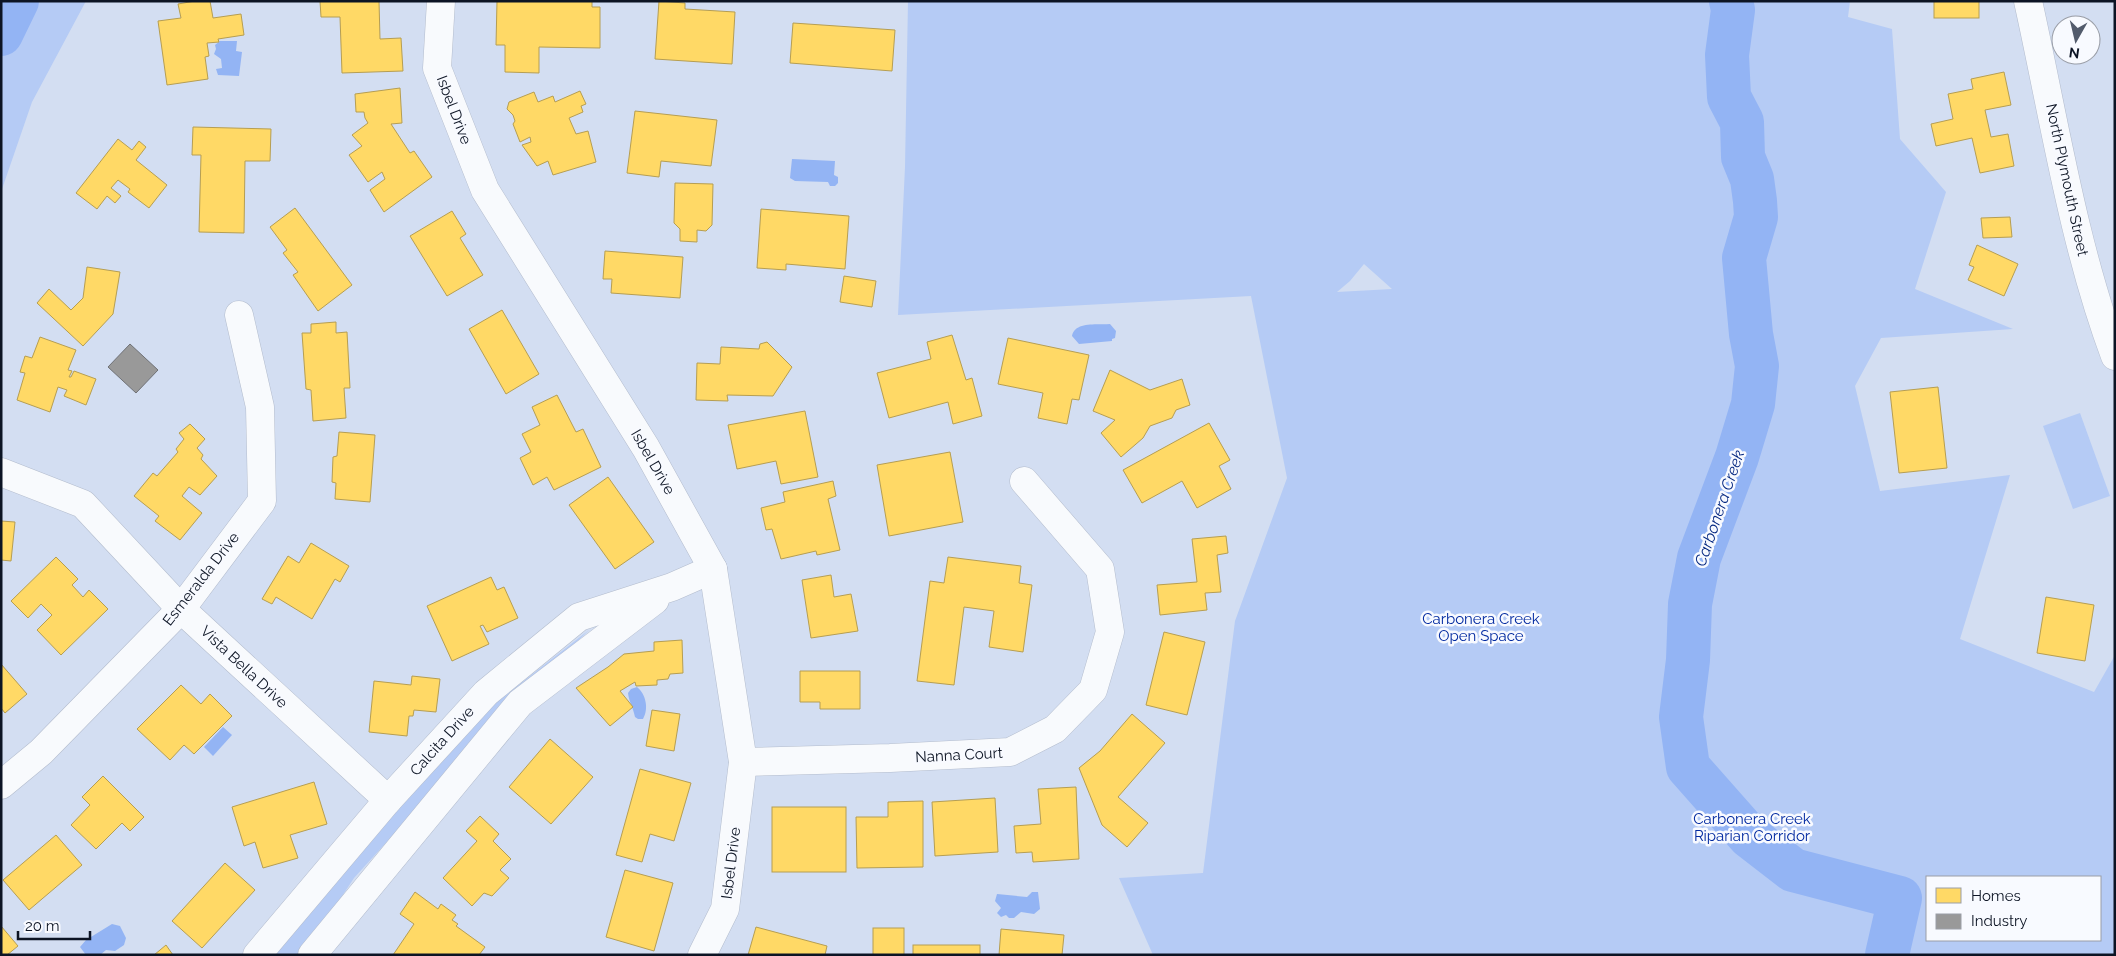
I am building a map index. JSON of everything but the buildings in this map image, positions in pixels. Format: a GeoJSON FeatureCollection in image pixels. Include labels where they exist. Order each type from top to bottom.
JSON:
{"type":"FeatureCollection","features":[{"type":"Feature","properties":{"kind":"street","name":"Isbel Drive"},"geometry":{"type":"LineString","coordinates":[[441,1],[437,68],[485,190],[646,448],[713,569],[743,762],[725,909],[702,955]]}},
{"type":"Feature","properties":{"kind":"street","name":"North Plymouth Street"},"geometry":{"type":"LineString","coordinates":[[2028,1],[2083,256],[2103,324],[2115,356]]}},
{"type":"Feature","properties":{"kind":"street","name":"Esmeralda Drive"},"geometry":{"type":"LineString","coordinates":[[1,785],[41,752],[181,609],[262,501],[260,407],[239,315]]}},
{"type":"Feature","properties":{"kind":"street","name":"Vista Bella Drive"},"geometry":{"type":"LineString","coordinates":[[1,472],[83,504],[181,609],[388,800]]}},
{"type":"Feature","properties":{"kind":"street","name":"Nanna Court"},"geometry":{"type":"LineString","coordinates":[[743,762],[1010,752],[1055,729],[1093,690],[1110,632],[1100,569],[1024,480]]}},
{"type":"Feature","properties":{"kind":"street","name":"Calcita Drive"},"geometry":{"type":"LineString","coordinates":[[257,955],[388,800],[486,693],[579,617],[672,587],[713,569]]}},
{"type":"Feature","properties":{"kind":"street","name":"Calcita Drive"},"geometry":{"type":"LineString","coordinates":[[312,955],[520,703],[672,587]]}},
{"type":"Feature","properties":{"kind":"green space"},"geometry":{"type":"Polygon","coordinates":[[[1,1],[86,1],[32,102],[1,192],[1,1]]]}},
{"type":"Feature","properties":{"kind":"green space"},"geometry":{"type":"Polygon","coordinates":[[[908,1],[1850,1],[1848,17],[1892,29],[1900,139],[1946,192],[1915,289],[2013,329],[1881,338],[1855,386],[1880,491],[2010,475],[1960,639],[2094,692],[2115,655],[2115,955],[1153,955],[1119,878],[1203,873],[1235,621],[1287,478],[1251,296],[898,315],[905,167],[908,1]],[[1364,264],[1350,281],[1337,292],[1392,289],[1364,264]]]}},
{"type":"Feature","properties":{"kind":"green space"},"geometry":{"type":"Polygon","coordinates":[[[2080,413],[2110,496],[2073,509],[2043,426],[2080,413]]]}},
{"type":"Feature","properties":{"kind":"green space"},"geometry":{"type":"Polygon","coordinates":[[[589,630],[503,714],[354,878],[313,940],[299,955],[267,955],[493,705],[589,630]]]}},
{"type":"Feature","properties":{"kind":"shaded area"},"geometry":{"type":"Polygon","coordinates":[[[220,41],[237,41],[236,51],[242,52],[239,76],[218,75],[216,69],[222,68],[221,59],[214,54],[215,45],[220,41]]]}},
{"type":"Feature","properties":{"kind":"shaded area"},"geometry":{"type":"Polygon","coordinates":[[[792,159],[835,161],[834,175],[838,177],[838,183],[835,186],[830,186],[828,182],[795,181],[790,178],[792,159]]]}},
{"type":"Feature","properties":{"kind":"shaded area"},"geometry":{"type":"Polygon","coordinates":[[[1110,324],[1116,331],[1115,338],[1112,341],[1079,344],[1072,336],[1077,328],[1082,326],[1110,324]]]}},
{"type":"Feature","properties":{"kind":"shaded area"},"geometry":{"type":"Polygon","coordinates":[[[637,687],[643,694],[646,702],[646,711],[643,719],[635,717],[628,693],[631,689],[637,687]]]}},
{"type":"Feature","properties":{"kind":"shaded area"},"geometry":{"type":"Polygon","coordinates":[[[223,727],[232,735],[213,756],[204,747],[223,727]]]}},
{"type":"Feature","properties":{"kind":"shaded area"},"geometry":{"type":"Polygon","coordinates":[[[1032,892],[1038,892],[1040,909],[1034,914],[1021,912],[1014,918],[1009,918],[1006,915],[1001,917],[997,913],[1001,908],[995,901],[997,894],[1027,897],[1032,892]]]}},
{"type":"Feature","properties":{"kind":"shaded area"},"geometry":{"type":"Polygon","coordinates":[[[112,924],[120,926],[126,938],[124,945],[115,951],[106,950],[100,955],[86,955],[80,947],[86,940],[112,924]]]}},
{"type":"Feature","properties":{"kind":"waterway"},"geometry":{"type":"LineString","coordinates":[[1,34],[17,1]]}},
{"type":"Feature","properties":{"kind":"waterway","name":"Carbonera Creek"},"geometry":{"type":"LineString","coordinates":[[1731,1],[1733,10],[1727,55],[1729,97],[1742,122],[1743,157],[1752,179],[1755,201],[1756,217],[1744,258],[1751,334],[1757,366],[1753,404],[1737,457],[1699,558],[1690,604],[1688,660],[1681,717],[1688,767],[1749,836],[1793,870],[1900,898],[1887,955]]}},
{"type":"Feature","properties":{"kind":"park label","name":"Carbonera Creek Open Space"},"geometry":{"type":"Point","coordinates":[1481,628]}},
{"type":"Feature","properties":{"kind":"park label","name":"Carbonera Creek Riparian Corridor"},"geometry":{"type":"Point","coordinates":[1752,828]}}]}
